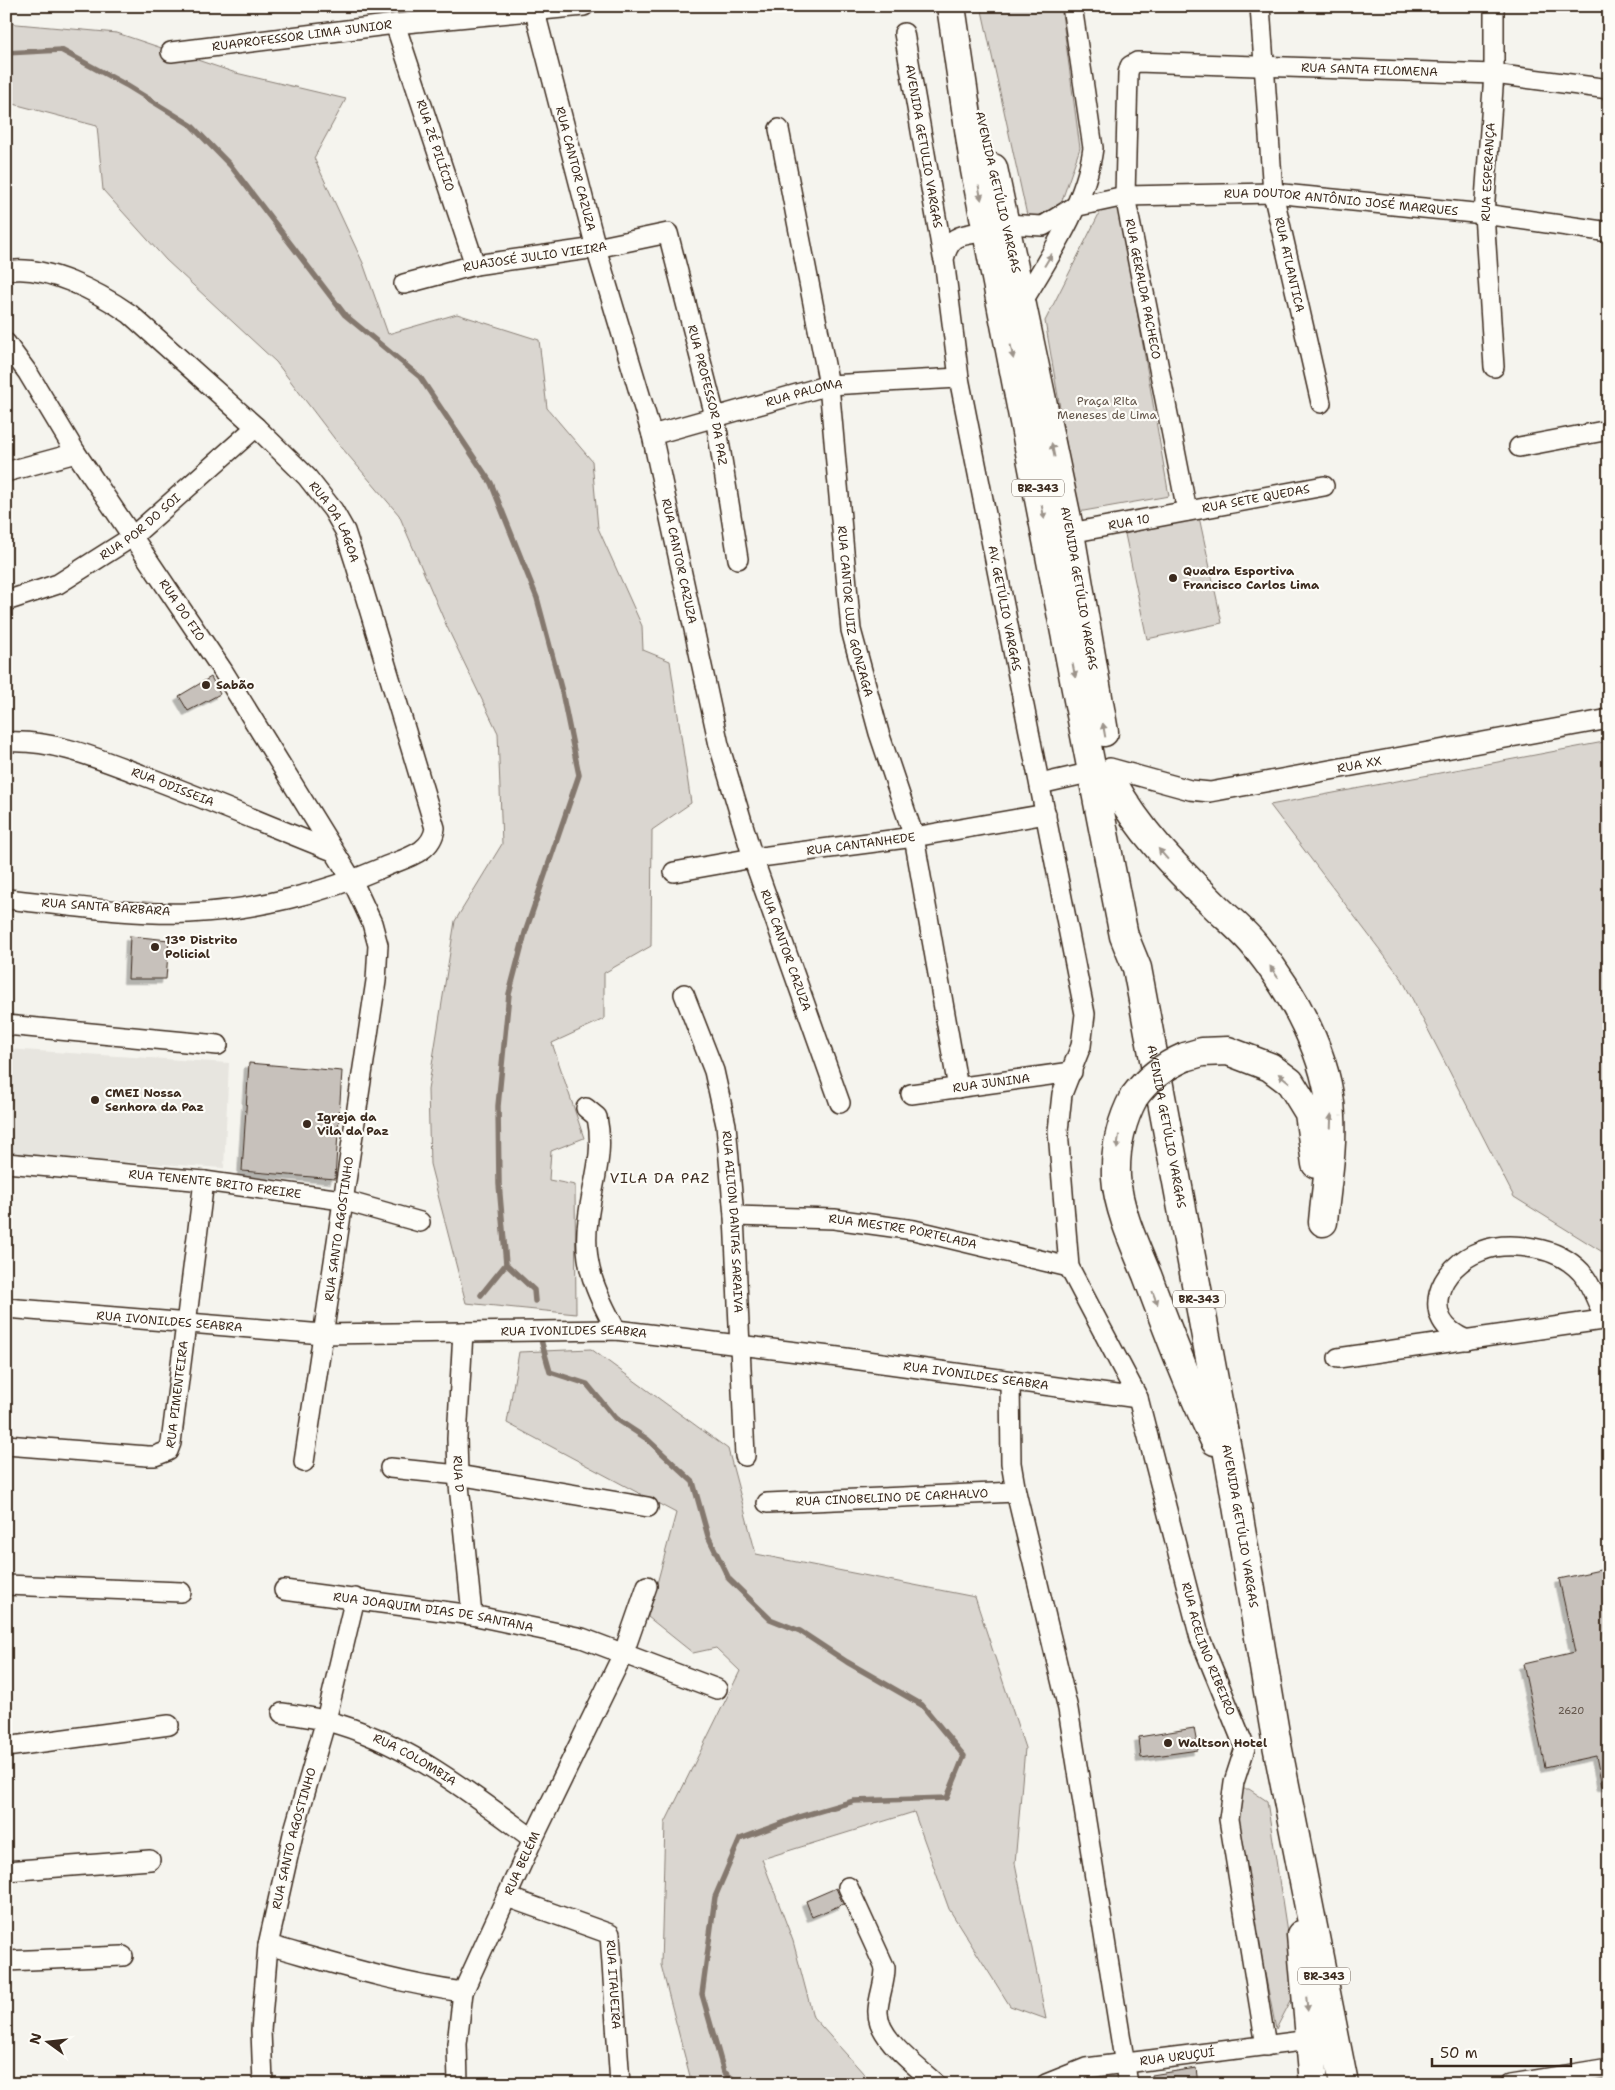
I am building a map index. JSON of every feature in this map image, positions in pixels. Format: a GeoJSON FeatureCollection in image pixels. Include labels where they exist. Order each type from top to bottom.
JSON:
{"type":"FeatureCollection","features":[{"type":"Feature","properties":{"kind":"highway","name":"AVENIDA GETÚLIO VARGAS"},"geometry":{"type":"LineString","coordinates":[[952,6],[1105,774],[1141,933],[1137,968],[1232,1476],[1277,1745],[1344,2084]]}},
{"type":"Feature","properties":{"kind":"highway","name":"AVENIDA GETÚLIO VARGAS"},"geometry":{"type":"LineString","coordinates":[[997,227],[1022,301],[1070,533],[1105,774]]}},
{"type":"Feature","properties":{"kind":"highway"},"geometry":{"type":"LineString","coordinates":[[1105,774],[1129,812],[1164,856],[1257,948],[1300,1012],[1316,1046],[1328,1093],[1332,1116],[1323,1222],[1309,1113],[1290,1082],[1270,1067],[1228,1051],[1202,1052],[1185,1057],[1155,1074],[1143,1084],[1124,1115],[1117,1142],[1116,1179],[1128,1228],[1190,1390],[1232,1476]]}},
{"type":"Feature","properties":{"kind":"highway"},"geometry":{"type":"LineString","coordinates":[[1300,1868],[1301,1949],[1314,2084]]}},
{"type":"Feature","properties":{"kind":"street","name":"RUAPROFESSOR LIMA JUNIOR"},"geometry":{"type":"LineString","coordinates":[[171,52],[395,24],[584,6]]}},
{"type":"Feature","properties":{"kind":"street"},"geometry":{"type":"LineString","coordinates":[[1022,301],[1063,233],[1089,171],[1093,148],[1072,6]]}},
{"type":"Feature","properties":{"kind":"street","name":"RUA ATLANTICA"},"geometry":{"type":"LineString","coordinates":[[1260,6],[1273,193],[1321,403]]}},
{"type":"Feature","properties":{"kind":"street","name":"RUA ESPERANÇA"},"geometry":{"type":"LineString","coordinates":[[1494,6],[1494,74],[1484,214],[1494,367]]}},
{"type":"Feature","properties":{"kind":"street","name":"RUA CANTOR CAZUZA"},"geometry":{"type":"LineString","coordinates":[[535,12],[596,248],[652,436],[719,746],[753,858],[840,1103]]}},
{"type":"Feature","properties":{"kind":"street","name":"RUA ZÉ PILÍCIO"},"geometry":{"type":"LineString","coordinates":[[395,24],[475,265]]}},
{"type":"Feature","properties":{"kind":"street","name":"AVENIDA GETULIO VARGAS"},"geometry":{"type":"LineString","coordinates":[[904,33],[944,259]]}},
{"type":"Feature","properties":{"kind":"street","name":"RUA SANTA FILOMENA"},"geometry":{"type":"LineString","coordinates":[[1130,66],[1137,62],[1494,74],[1609,89]]}},
{"type":"Feature","properties":{"kind":"street","name":"RUA GERALDA PACHECO"},"geometry":{"type":"LineString","coordinates":[[1130,66],[1128,73],[1125,196],[1187,510]]}},
{"type":"Feature","properties":{"kind":"street","name":"RUA CANTOR LUIZ GONZAGA"},"geometry":{"type":"LineString","coordinates":[[779,129],[829,385],[851,630],[879,732],[914,838],[958,1088]]}},
{"type":"Feature","properties":{"kind":"street","name":"RUA DOUTOR ANTÔNIO JOSÉ MARQUES"},"geometry":{"type":"LineString","coordinates":[[997,227],[1043,226],[1074,207],[1125,196],[1273,193],[1484,214],[1609,232]]}},
{"type":"Feature","properties":{"kind":"street"},"geometry":{"type":"LineString","coordinates":[[944,259],[948,244],[956,237],[997,227]]}},
{"type":"Feature","properties":{"kind":"street","name":"RUAJOSÉ JULIO VIEIRA"},"geometry":{"type":"LineString","coordinates":[[404,284],[475,265],[596,248],[668,233]]}},
{"type":"Feature","properties":{"kind":"street","name":"RUA PROFESSOR DA PAZ"},"geometry":{"type":"LineString","coordinates":[[668,233],[715,416],[738,560]]}},
{"type":"Feature","properties":{"kind":"street","name":"AV. GETÚLIO VARGAS"},"geometry":{"type":"LineString","coordinates":[[944,259],[960,378],[1085,1014],[1081,1046],[1072,1072]]}},
{"type":"Feature","properties":{"kind":"street","name":"RUA DA LAGOA"},"geometry":{"type":"LineString","coordinates":[[6,271],[24,270],[69,281],[115,303],[130,314],[256,427],[306,477],[333,510],[345,531],[432,813],[434,836],[426,848],[352,880]]}},
{"type":"Feature","properties":{"kind":"street","name":"RUA DO FIO"},"geometry":{"type":"LineString","coordinates":[[6,343],[28,373],[76,453],[223,671],[352,880]]}},
{"type":"Feature","properties":{"kind":"street","name":"RUA PALOMA"},"geometry":{"type":"LineString","coordinates":[[652,436],[715,416],[829,385],[960,378]]}},
{"type":"Feature","properties":{"kind":"street","name":"RUA POR DO SOI"},"geometry":{"type":"LineString","coordinates":[[6,601],[58,584],[132,537],[256,427]]}},
{"type":"Feature","properties":{"kind":"street"},"geometry":{"type":"LineString","coordinates":[[1519,447],[1609,430]]}},
{"type":"Feature","properties":{"kind":"street"},"geometry":{"type":"LineString","coordinates":[[6,472],[76,453]]}},
{"type":"Feature","properties":{"kind":"street","name":"RUA SETE QUEDAS"},"geometry":{"type":"LineString","coordinates":[[1187,510],[1324,486]]}},
{"type":"Feature","properties":{"kind":"street","name":"RUA 10"},"geometry":{"type":"LineString","coordinates":[[1070,533],[1187,510]]}},
{"type":"Feature","properties":{"kind":"street","name":"RUA XX"},"geometry":{"type":"LineString","coordinates":[[1105,774],[1210,792],[1609,719]]}},
{"type":"Feature","properties":{"kind":"street","name":"RUA ODISSEIA"},"geometry":{"type":"LineString","coordinates":[[6,742],[42,744],[87,754],[333,851]]}},
{"type":"Feature","properties":{"kind":"street"},"geometry":{"type":"LineString","coordinates":[[1040,784],[1105,774]]}},
{"type":"Feature","properties":{"kind":"street","name":"RUA CANTANHEDE"},"geometry":{"type":"LineString","coordinates":[[674,872],[753,858],[914,838],[1046,814]]}},
{"type":"Feature","properties":{"kind":"street","name":"RUA SANTA BARBARA"},"geometry":{"type":"LineString","coordinates":[[6,899],[150,912],[190,913],[273,902],[352,880]]}},
{"type":"Feature","properties":{"kind":"street","name":"RUA SANTO AGOSTINHO"},"geometry":{"type":"LineString","coordinates":[[304,1462],[376,981],[378,945],[372,923],[352,880]]}},
{"type":"Feature","properties":{"kind":"street","name":"RUA AILTON DANTAS SARAIVA"},"geometry":{"type":"LineString","coordinates":[[684,994],[714,1071],[726,1125],[734,1216],[745,1456]]}},
{"type":"Feature","properties":{"kind":"street"},"geometry":{"type":"LineString","coordinates":[[6,1025],[218,1045]]}},
{"type":"Feature","properties":{"kind":"street"},"geometry":{"type":"LineString","coordinates":[[1069,1267],[1058,1131],[1062,1094],[1072,1072]]}},
{"type":"Feature","properties":{"kind":"street","name":"RUA JUNINA"},"geometry":{"type":"LineString","coordinates":[[911,1094],[1072,1072]]}},
{"type":"Feature","properties":{"kind":"street"},"geometry":{"type":"LineString","coordinates":[[586,1108],[597,1117],[601,1139],[588,1221],[588,1261],[596,1292],[616,1330]]}},
{"type":"Feature","properties":{"kind":"street","name":"RUA TENENTE BRITO FREIRE"},"geometry":{"type":"LineString","coordinates":[[6,1163],[204,1181],[342,1200],[420,1222]]}},
{"type":"Feature","properties":{"kind":"street","name":"RUA PIMENTEIRA"},"geometry":{"type":"LineString","coordinates":[[6,1445],[147,1456],[162,1455],[168,1451],[171,1443],[204,1181]]}},
{"type":"Feature","properties":{"kind":"street","name":"RUA MESTRE PORTELADA"},"geometry":{"type":"LineString","coordinates":[[734,1216],[834,1219],[905,1229],[1069,1267]]}},
{"type":"Feature","properties":{"kind":"street"},"geometry":{"type":"LineString","coordinates":[[1338,1358],[1467,1340],[1607,1320],[1588,1282],[1573,1264],[1541,1249],[1510,1246],[1493,1247],[1480,1251],[1455,1266],[1439,1289],[1437,1304],[1446,1328],[1454,1335],[1467,1340]]}},
{"type":"Feature","properties":{"kind":"street","name":"RUA ACELINO RIBEIRO"},"geometry":{"type":"LineString","coordinates":[[1069,1267],[1138,1398],[1200,1638],[1245,1748]]}},
{"type":"Feature","properties":{"kind":"street","name":"RUA IVONILDES SEABRA"},"geometry":{"type":"LineString","coordinates":[[6,1308],[323,1334],[616,1330],[1138,1398]]}},
{"type":"Feature","properties":{"kind":"street","name":"RUA D"},"geometry":{"type":"LineString","coordinates":[[463,1332],[458,1405],[458,1475],[472,1615]]}},
{"type":"Feature","properties":{"kind":"street"},"geometry":{"type":"LineString","coordinates":[[1010,1381],[1012,1463],[1016,1492],[1068,1709],[1128,2084]]}},
{"type":"Feature","properties":{"kind":"street"},"geometry":{"type":"LineString","coordinates":[[390,1468],[458,1475],[648,1507]]}},
{"type":"Feature","properties":{"kind":"street","name":"RUA CINOBELINO DE CARHALVO"},"geometry":{"type":"LineString","coordinates":[[767,1503],[1016,1492]]}},
{"type":"Feature","properties":{"kind":"street"},"geometry":{"type":"LineString","coordinates":[[6,1585],[181,1592]]}},
{"type":"Feature","properties":{"kind":"street","name":"RUA BELÉM"},"geometry":{"type":"LineString","coordinates":[[458,2084],[457,2044],[463,1992],[533,1839],[624,1652],[647,1586]]}},
{"type":"Feature","properties":{"kind":"street","name":"RUA JOAQUIM DIAS DE SANTANA"},"geometry":{"type":"LineString","coordinates":[[284,1590],[472,1615],[582,1638],[624,1652]]}},
{"type":"Feature","properties":{"kind":"street","name":"RUA SANTO AGOSTINHO"},"geometry":{"type":"LineString","coordinates":[[263,2084],[261,2030],[268,1945],[293,1834],[326,1720],[355,1598]]}},
{"type":"Feature","properties":{"kind":"street"},"geometry":{"type":"LineString","coordinates":[[624,1652],[717,1689]]}},
{"type":"Feature","properties":{"kind":"street","name":"RUA COLOMBIA"},"geometry":{"type":"LineString","coordinates":[[282,1713],[326,1720],[348,1727],[421,1760],[451,1778],[533,1839]]}},
{"type":"Feature","properties":{"kind":"street"},"geometry":{"type":"LineString","coordinates":[[6,1747],[169,1725]]}},
{"type":"Feature","properties":{"kind":"street"},"geometry":{"type":"LineString","coordinates":[[1266,2046],[1229,1819],[1234,1782],[1245,1748],[1277,1745]]}},
{"type":"Feature","properties":{"kind":"street"},"geometry":{"type":"LineString","coordinates":[[6,1872],[150,1860]]}},
{"type":"Feature","properties":{"kind":"street"},"geometry":{"type":"LineString","coordinates":[[848,1887],[885,1968],[885,1981],[878,2009],[879,2023],[885,2036],[936,2084]]}},
{"type":"Feature","properties":{"kind":"street","name":"RUA ITAUEIRA"},"geometry":{"type":"LineString","coordinates":[[507,1897],[610,1934],[620,2084]]}},
{"type":"Feature","properties":{"kind":"street"},"geometry":{"type":"LineString","coordinates":[[268,1945],[377,1976],[420,1986],[463,1992]]}},
{"type":"Feature","properties":{"kind":"street"},"geometry":{"type":"LineString","coordinates":[[6,1961],[123,1956]]}},
{"type":"Feature","properties":{"kind":"street","name":"RUA URUÇUÍ"},"geometry":{"type":"LineString","coordinates":[[1046,2084],[1086,2068],[1310,2040]]}},
{"type":"Feature","properties":{"kind":"street"},"geometry":{"type":"LineString","coordinates":[[1511,2084],[1609,2068]]}},
{"type":"Feature","properties":{"kind":"shaded area"},"geometry":{"type":"Polygon","coordinates":[[[6,1049],[229,1063],[224,1168],[6,1154],[6,1049]]]}},
{"type":"Feature","properties":{"kind":"green space"},"geometry":{"type":"Polygon","coordinates":[[[981,6],[1061,6],[1080,148],[1060,206],[1028,220],[981,6]]]}},
{"type":"Feature","properties":{"kind":"green space"},"geometry":{"type":"Polygon","coordinates":[[[6,23],[117,33],[236,73],[346,99],[314,158],[363,263],[388,334],[457,314],[539,340],[547,408],[592,461],[598,528],[642,626],[643,650],[670,661],[691,803],[652,830],[651,946],[604,973],[604,1019],[552,1043],[584,1138],[551,1151],[549,1180],[575,1185],[576,1314],[466,1303],[430,1164],[428,1090],[455,921],[502,844],[498,733],[447,627],[399,515],[337,442],[276,362],[166,260],[103,190],[97,126],[6,102],[6,23]]]}},
{"type":"Feature","properties":{"kind":"green space","name":"Praça Rita Meneses de Lima"},"geometry":{"type":"Polygon","coordinates":[[[1108,196],[1119,207],[1169,496],[1078,512],[1045,321],[1108,196]]]}},
{"type":"Feature","properties":{"kind":"green space","name":"Quadra Esportiva Francisco Carlos Lima"},"geometry":{"type":"Polygon","coordinates":[[[1199,517],[1222,623],[1147,639],[1125,534],[1199,517]]]}},
{"type":"Feature","properties":{"kind":"green space"},"geometry":{"type":"Polygon","coordinates":[[[1609,741],[1609,1256],[1514,1197],[1402,979],[1270,805],[1609,741]]]}},
{"type":"Feature","properties":{"kind":"green space"},"geometry":{"type":"Polygon","coordinates":[[[591,1349],[728,1449],[756,1554],[975,1597],[1025,1748],[1015,1863],[1046,2019],[1010,2006],[949,1909],[914,1812],[762,1859],[793,1941],[813,2017],[873,2084],[692,2084],[661,1965],[665,1823],[740,1671],[716,1648],[693,1653],[648,1617],[676,1513],[507,1423],[519,1352],[591,1349]]]}},
{"type":"Feature","properties":{"kind":"green space"},"geometry":{"type":"Polygon","coordinates":[[[1243,1789],[1249,1789],[1267,1801],[1296,1991],[1276,2029],[1235,1822],[1243,1789]]]}},
{"type":"Feature","properties":{"kind":"building","name":"Sabão"},"geometry":{"type":"Polygon","coordinates":[[[211,677],[220,694],[188,711],[179,696],[211,677]]]}},
{"type":"Feature","properties":{"kind":"building"},"geometry":{"type":"Polygon","coordinates":[[[130,936],[169,940],[166,979],[128,979],[130,936]]]}},
{"type":"Feature","properties":{"kind":"building"},"geometry":{"type":"Polygon","coordinates":[[[249,1063],[342,1071],[335,1179],[242,1171],[249,1063]]]}},
{"type":"Feature","properties":{"kind":"building"},"geometry":{"type":"Polygon","coordinates":[[[1609,1568],[1609,1786],[1602,1786],[1596,1756],[1545,1767],[1523,1664],[1575,1652],[1559,1579],[1609,1568]]]}},
{"type":"Feature","properties":{"kind":"building","name":"Waltson Hotel"},"geometry":{"type":"Polygon","coordinates":[[[1194,1728],[1198,1750],[1141,1758],[1139,1737],[1194,1728]]]}},
{"type":"Feature","properties":{"kind":"building"},"geometry":{"type":"Polygon","coordinates":[[[836,1888],[843,1904],[812,1917],[806,1901],[836,1888]]]}},
{"type":"Feature","properties":{"kind":"building"},"geometry":{"type":"Polygon","coordinates":[[[1196,2068],[1198,2084],[1153,2084],[1152,2075],[1196,2068]]]}},
{"type":"Feature","properties":{"kind":"waterway"},"geometry":{"type":"LineString","coordinates":[[6,53],[61,50],[126,85],[191,125],[231,166],[345,315],[420,377],[491,483],[537,598],[562,692],[579,775],[525,933],[509,994],[498,1106],[499,1184],[506,1264],[481,1295]]}},
{"type":"Feature","properties":{"kind":"waterway"},"geometry":{"type":"LineString","coordinates":[[506,1264],[534,1290],[535,1301]]}},
{"type":"Feature","properties":{"kind":"waterway"},"geometry":{"type":"LineString","coordinates":[[541,1340],[550,1372],[587,1384],[615,1418],[647,1439],[693,1482],[708,1536],[729,1579],[770,1619],[800,1631],[847,1662],[922,1705],[964,1756],[947,1798],[854,1801],[799,1817],[740,1839],[715,1897],[702,1994],[724,2072],[739,2084]]}},
{"type":"Feature","properties":{"kind":"place","name":"Quadra Esportiva Francisco Carlos Lima"},"geometry":{"type":"Point","coordinates":[1173,578]}},
{"type":"Feature","properties":{"kind":"place","name":"Sabão"},"geometry":{"type":"Point","coordinates":[206,685]}},
{"type":"Feature","properties":{"kind":"place","name":"13° Distrito Policial"},"geometry":{"type":"Point","coordinates":[155,947]}},
{"type":"Feature","properties":{"kind":"place","name":"CMEI Nossa Senhora da Paz"},"geometry":{"type":"Point","coordinates":[95,1100]}},
{"type":"Feature","properties":{"kind":"place","name":"Igreja da Vila da Paz"},"geometry":{"type":"Point","coordinates":[307,1124]}},
{"type":"Feature","properties":{"kind":"place","name":"Waltson Hotel"},"geometry":{"type":"Point","coordinates":[1168,1743]}},
{"type":"Feature","properties":{"kind":"district","name":"VILA DA PAZ"},"geometry":{"type":"Point","coordinates":[660,1178]}}]}
